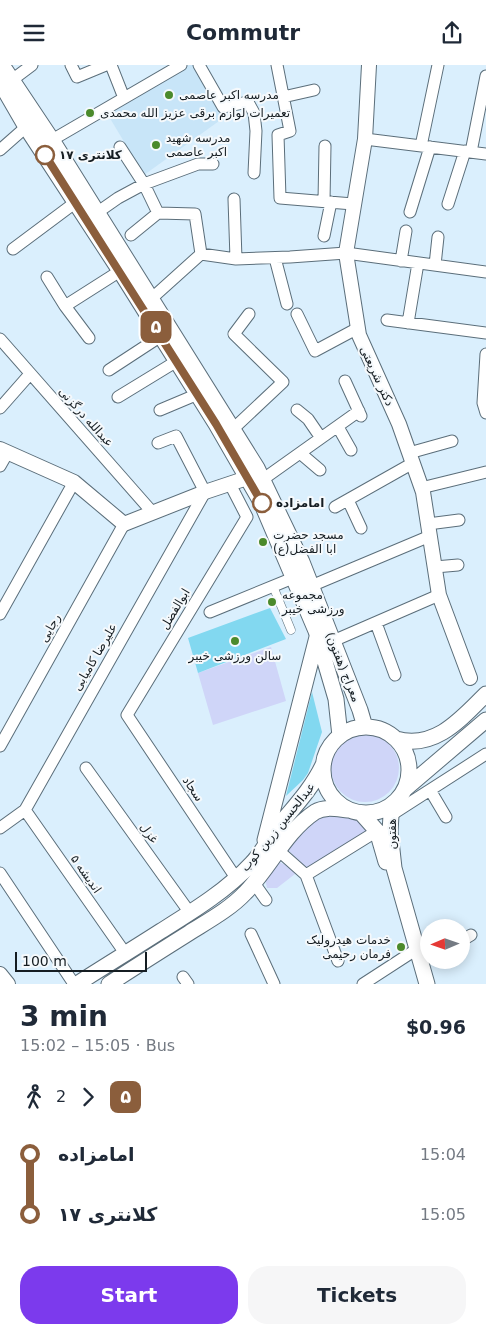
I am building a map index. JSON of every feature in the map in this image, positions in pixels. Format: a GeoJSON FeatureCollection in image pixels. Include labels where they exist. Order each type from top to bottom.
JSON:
{"type":"FeatureCollection","features":[{"type":"Feature","properties":{"kind":"main road","name":"معراج (هفتون)"},"geometry":{"type":"LineString","coordinates":[[2,65],[6,81],[26,127],[120,271],[233,429],[262,480],[302,562],[365,727]]}},
{"type":"Feature","properties":{"kind":"main road","name":"معراج (هفتون)"},"geometry":{"type":"LineString","coordinates":[[6,81],[52,140],[151,299],[177,361],[247,477],[264,509],[317,636],[338,714],[340,736]]}},
{"type":"Feature","properties":{"kind":"main road"},"geometry":{"type":"LineString","coordinates":[[263,849],[317,636]]}},
{"type":"Feature","properties":{"kind":"main road"},"geometry":{"type":"LineString","coordinates":[[396,739],[407,742],[420,741],[439,735],[456,723],[486,693]]}},
{"type":"Feature","properties":{"kind":"main road"},"geometry":{"type":"LineString","coordinates":[[338,714],[344,718],[351,718],[360,710]]}},
{"type":"Feature","properties":{"kind":"main road"},"geometry":{"type":"LineString","coordinates":[[355,812],[375,813],[387,808],[486,720]]}},
{"type":"Feature","properties":{"kind":"main road"},"geometry":{"type":"LineString","coordinates":[[402,794],[409,776],[408,762],[404,749],[396,739],[376,728],[365,727],[347,731],[332,744],[326,754],[324,779],[329,791],[337,802],[355,812],[377,831],[413,951],[419,984]]}},
{"type":"Feature","properties":{"kind":"main road"},"geometry":{"type":"LineString","coordinates":[[420,741],[414,749],[416,758],[419,763],[432,766]]}},
{"type":"Feature","properties":{"kind":"main road","name":"عبدالحسین زرین کوب"},"geometry":{"type":"LineString","coordinates":[[76,984],[190,913],[236,878],[253,862],[276,830],[305,796],[324,765]]}},
{"type":"Feature","properties":{"kind":"main road"},"geometry":{"type":"LineString","coordinates":[[305,796],[311,794],[317,797],[320,805],[317,811]]}},
{"type":"Feature","properties":{"kind":"main road","name":"هفتون"},"geometry":{"type":"LineString","coordinates":[[402,794],[391,815],[390,832],[394,868],[413,951]]}},
{"type":"Feature","properties":{"kind":"main road","name":"عبدالحسین زرین کوب"},"geometry":{"type":"LineString","coordinates":[[109,984],[226,909],[245,894],[300,824],[317,811],[327,808],[355,812]]}},
{"type":"Feature","properties":{"kind":"main road"},"geometry":{"type":"LineString","coordinates":[[413,951],[420,957]]}},
{"type":"Feature","properties":{"kind":"main road"},"geometry":{"type":"LineString","coordinates":[[426,969],[427,984]]}},
{"type":"Feature","properties":{"kind":"street"},"geometry":{"type":"LineString","coordinates":[[6,81],[32,65]]}},
{"type":"Feature","properties":{"kind":"street"},"geometry":{"type":"LineString","coordinates":[[70,65],[77,77],[106,65]]}},
{"type":"Feature","properties":{"kind":"street"},"geometry":{"type":"LineString","coordinates":[[111,65],[124,98]]}},
{"type":"Feature","properties":{"kind":"street"},"geometry":{"type":"LineString","coordinates":[[52,140],[181,65]]}},
{"type":"Feature","properties":{"kind":"street"},"geometry":{"type":"LineString","coordinates":[[199,65],[223,107],[248,102],[254,113],[256,131],[254,173]]}},
{"type":"Feature","properties":{"kind":"street"},"geometry":{"type":"LineString","coordinates":[[277,65],[290,131],[278,135],[280,197],[353,204]]}},
{"type":"Feature","properties":{"kind":"street","name":"دکتر شریعتی"},"geometry":{"type":"LineString","coordinates":[[369,65],[365,139],[346,253],[359,335],[399,424],[421,488],[439,595],[470,678]]}},
{"type":"Feature","properties":{"kind":"street"},"geometry":{"type":"LineString","coordinates":[[410,212],[425,146],[438,65]]}},
{"type":"Feature","properties":{"kind":"street"},"geometry":{"type":"LineString","coordinates":[[448,204],[468,152],[486,76]]}},
{"type":"Feature","properties":{"kind":"street"},"geometry":{"type":"LineString","coordinates":[[284,97],[314,91]]}},
{"type":"Feature","properties":{"kind":"street"},"geometry":{"type":"LineString","coordinates":[[0,150],[26,127]]}},
{"type":"Feature","properties":{"kind":"street"},"geometry":{"type":"LineString","coordinates":[[365,139],[486,154]]}},
{"type":"Feature","properties":{"kind":"street"},"geometry":{"type":"LineString","coordinates":[[324,236],[327,201],[326,146]]}},
{"type":"Feature","properties":{"kind":"street"},"geometry":{"type":"LineString","coordinates":[[120,147],[144,184],[158,213]]}},
{"type":"Feature","properties":{"kind":"street"},"geometry":{"type":"LineString","coordinates":[[98,213],[144,184],[198,164],[213,164]]}},
{"type":"Feature","properties":{"kind":"street"},"geometry":{"type":"LineString","coordinates":[[234,199],[236,259]]}},
{"type":"Feature","properties":{"kind":"street"},"geometry":{"type":"LineString","coordinates":[[13,249],[76,202]]}},
{"type":"Feature","properties":{"kind":"street"},"geometry":{"type":"LineString","coordinates":[[131,235],[158,213],[195,214],[201,254]]}},
{"type":"Feature","properties":{"kind":"street"},"geometry":{"type":"LineString","coordinates":[[401,261],[406,231]]}},
{"type":"Feature","properties":{"kind":"street"},"geometry":{"type":"LineString","coordinates":[[436,265],[438,237]]}},
{"type":"Feature","properties":{"kind":"street"},"geometry":{"type":"LineString","coordinates":[[201,254],[236,259],[346,253],[486,272]]}},
{"type":"Feature","properties":{"kind":"street"},"geometry":{"type":"LineString","coordinates":[[151,299],[201,254]]}},
{"type":"Feature","properties":{"kind":"street"},"geometry":{"type":"LineString","coordinates":[[274,257],[287,304]]}},
{"type":"Feature","properties":{"kind":"street"},"geometry":{"type":"LineString","coordinates":[[408,323],[418,263]]}},
{"type":"Feature","properties":{"kind":"street"},"geometry":{"type":"LineString","coordinates":[[65,306],[120,271]]}},
{"type":"Feature","properties":{"kind":"street"},"geometry":{"type":"LineString","coordinates":[[46,277],[89,338]]}},
{"type":"Feature","properties":{"kind":"street"},"geometry":{"type":"LineString","coordinates":[[233,429],[283,383],[234,334],[250,314]]}},
{"type":"Feature","properties":{"kind":"street"},"geometry":{"type":"LineString","coordinates":[[297,314],[315,351],[358,328]]}},
{"type":"Feature","properties":{"kind":"street"},"geometry":{"type":"LineString","coordinates":[[387,320],[486,333]]}},
{"type":"Feature","properties":{"kind":"street"},"geometry":{"type":"LineString","coordinates":[[109,370],[166,333]]}},
{"type":"Feature","properties":{"kind":"street","name":"عبدالله درگزنی"},"geometry":{"type":"LineString","coordinates":[[0,339],[153,513]]}},
{"type":"Feature","properties":{"kind":"street"},"geometry":{"type":"LineString","coordinates":[[486,354],[483,403],[486,413]]}},
{"type":"Feature","properties":{"kind":"street"},"geometry":{"type":"LineString","coordinates":[[118,397],[177,361]]}},
{"type":"Feature","properties":{"kind":"street"},"geometry":{"type":"LineString","coordinates":[[0,408],[30,374]]}},
{"type":"Feature","properties":{"kind":"street"},"geometry":{"type":"LineString","coordinates":[[262,480],[338,427],[360,414],[346,381]]}},
{"type":"Feature","properties":{"kind":"street"},"geometry":{"type":"LineString","coordinates":[[160,410],[198,394]]}},
{"type":"Feature","properties":{"kind":"street"},"geometry":{"type":"LineString","coordinates":[[297,410],[308,419],[321,439]]}},
{"type":"Feature","properties":{"kind":"street"},"geometry":{"type":"LineString","coordinates":[[338,427],[350,450]]}},
{"type":"Feature","properties":{"kind":"street"},"geometry":{"type":"LineString","coordinates":[[158,443],[176,436],[205,492]]}},
{"type":"Feature","properties":{"kind":"street"},"geometry":{"type":"LineString","coordinates":[[335,507],[411,458],[452,441]]}},
{"type":"Feature","properties":{"kind":"street"},"geometry":{"type":"LineString","coordinates":[[0,466],[4,451],[74,482],[124,524],[247,477]]}},
{"type":"Feature","properties":{"kind":"street"},"geometry":{"type":"LineString","coordinates":[[300,453],[320,470]]}},
{"type":"Feature","properties":{"kind":"street"},"geometry":{"type":"LineString","coordinates":[[421,488],[486,472]]}},
{"type":"Feature","properties":{"kind":"street"},"geometry":{"type":"LineString","coordinates":[[0,614],[74,482]]}},
{"type":"Feature","properties":{"kind":"street"},"geometry":{"type":"LineString","coordinates":[[230,483],[247,517],[264,509]]}},
{"type":"Feature","properties":{"kind":"street","name":"علیرضا کامیابی"},"geometry":{"type":"LineString","coordinates":[[0,828],[25,810],[205,492]]}},
{"type":"Feature","properties":{"kind":"street"},"geometry":{"type":"LineString","coordinates":[[348,500],[361,528]]}},
{"type":"Feature","properties":{"kind":"street","name":"ابوالفضل"},"geometry":{"type":"LineString","coordinates":[[127,715],[247,517]]}},
{"type":"Feature","properties":{"kind":"street"},"geometry":{"type":"LineString","coordinates":[[311,585],[429,530],[459,520]]}},
{"type":"Feature","properties":{"kind":"street","name":"رجایی"},"geometry":{"type":"LineString","coordinates":[[0,747],[124,524]]}},
{"type":"Feature","properties":{"kind":"street"},"geometry":{"type":"LineString","coordinates":[[435,567],[458,565]]}},
{"type":"Feature","properties":{"kind":"street"},"geometry":{"type":"LineString","coordinates":[[210,612],[294,579]]}},
{"type":"Feature","properties":{"kind":"street"},"geometry":{"type":"LineString","coordinates":[[275,591],[291,630]]}},
{"type":"Feature","properties":{"kind":"street"},"geometry":{"type":"LineString","coordinates":[[333,641],[439,595]]}},
{"type":"Feature","properties":{"kind":"street"},"geometry":{"type":"LineString","coordinates":[[376,623],[395,675]]}},
{"type":"Feature","properties":{"kind":"street","name":"سجاد"},"geometry":{"type":"LineString","coordinates":[[127,715],[236,878]]}},
{"type":"Feature","properties":{"kind":"street"},"geometry":{"type":"LineString","coordinates":[[391,815],[486,754]]}},
{"type":"Feature","properties":{"kind":"street","name":"غزل"},"geometry":{"type":"LineString","coordinates":[[86,768],[190,913]]}},
{"type":"Feature","properties":{"kind":"street"},"geometry":{"type":"LineString","coordinates":[[430,790],[446,817]]}},
{"type":"Feature","properties":{"kind":"street","name":"اندیشه ۵"},"geometry":{"type":"LineString","coordinates":[[25,810],[126,953]]}},
{"type":"Feature","properties":{"kind":"street"},"geometry":{"type":"LineString","coordinates":[[306,875],[377,831]]}},
{"type":"Feature","properties":{"kind":"street"},"geometry":{"type":"LineString","coordinates":[[279,851],[306,875],[338,961]]}},
{"type":"Feature","properties":{"kind":"street"},"geometry":{"type":"LineString","coordinates":[[0,873],[76,984]]}},
{"type":"Feature","properties":{"kind":"street"},"geometry":{"type":"LineString","coordinates":[[254,883],[266,900]]}},
{"type":"Feature","properties":{"kind":"street"},"geometry":{"type":"LineString","coordinates":[[251,934],[274,984]]}},
{"type":"Feature","properties":{"kind":"street"},"geometry":{"type":"LineString","coordinates":[[363,984],[413,951]]}},
{"type":"Feature","properties":{"kind":"street"},"geometry":{"type":"LineString","coordinates":[[0,974],[8,984]]}},
{"type":"Feature","properties":{"kind":"shaded area","name":"مدرسه شهید اکبر عاصمی"},"geometry":{"type":"Polygon","coordinates":[[[189,65],[196,65],[226,116],[144,175],[108,115],[189,65]]]}},
{"type":"Feature","properties":{"kind":"shaded area"},"geometry":{"type":"Polygon","coordinates":[[[271,647],[286,701],[213,725],[198,673],[271,647]]]}},
{"type":"Feature","properties":{"kind":"shaded area"},"geometry":{"type":"Polygon","coordinates":[[[358,734],[372,734],[384,739],[394,749],[399,761],[399,775],[394,787],[384,797],[372,802],[358,802],[346,797],[336,787],[331,775],[331,761],[336,749],[346,739],[358,734]]]}},
{"type":"Feature","properties":{"kind":"shaded area"},"geometry":{"type":"Polygon","coordinates":[[[319,812],[353,814],[368,829],[308,870],[288,850],[300,825],[319,812]]]}},
{"type":"Feature","properties":{"kind":"shaded area"},"geometry":{"type":"Polygon","coordinates":[[[279,862],[290,867],[295,874],[277,888],[267,888],[265,878],[279,862]]]}},
{"type":"Feature","properties":{"kind":"building","name":"سالن ورزشی خیبر"},"geometry":{"type":"Polygon","coordinates":[[[270,608],[286,639],[198,673],[188,638],[270,608]]]}},
{"type":"Feature","properties":{"kind":"building"},"geometry":{"type":"Polygon","coordinates":[[[312,692],[322,732],[308,773],[286,796],[312,692]]]}},
{"type":"Feature","properties":{"kind":"bus line","name":"۵"},"geometry":{"type":"LineString","coordinates":[[45,155],[216,424],[262,503]]}},
{"type":"Feature","properties":{"kind":"place","name":"مدرسه اکبر عاصمی"},"geometry":{"type":"Point","coordinates":[169,95]}},
{"type":"Feature","properties":{"kind":"place","name":"تعمیرات لوازم برقی عزیز الله محمدی"},"geometry":{"type":"Point","coordinates":[90,113]}},
{"type":"Feature","properties":{"kind":"place","name":"مدرسه شهید اکبر عاصمی"},"geometry":{"type":"Point","coordinates":[156,145]}},
{"type":"Feature","properties":{"kind":"place","name":"کلانتری ۱۷"},"geometry":{"type":"Point","coordinates":[45,155]}},
{"type":"Feature","properties":{"kind":"place","name":"امامزاده"},"geometry":{"type":"Point","coordinates":[262,503]}},
{"type":"Feature","properties":{"kind":"place","name":"مسجد حضرت ابا الفضل(ع)"},"geometry":{"type":"Point","coordinates":[263,542]}},
{"type":"Feature","properties":{"kind":"place","name":"مجموعه ورزشی خیبر"},"geometry":{"type":"Point","coordinates":[272,602]}},
{"type":"Feature","properties":{"kind":"place","name":"سالن ورزشی خیبر"},"geometry":{"type":"Point","coordinates":[235,641]}},
{"type":"Feature","properties":{"kind":"place","name":"خدمات هیدرولیک فرمان رحیمی"},"geometry":{"type":"Point","coordinates":[401,947]}}]}
